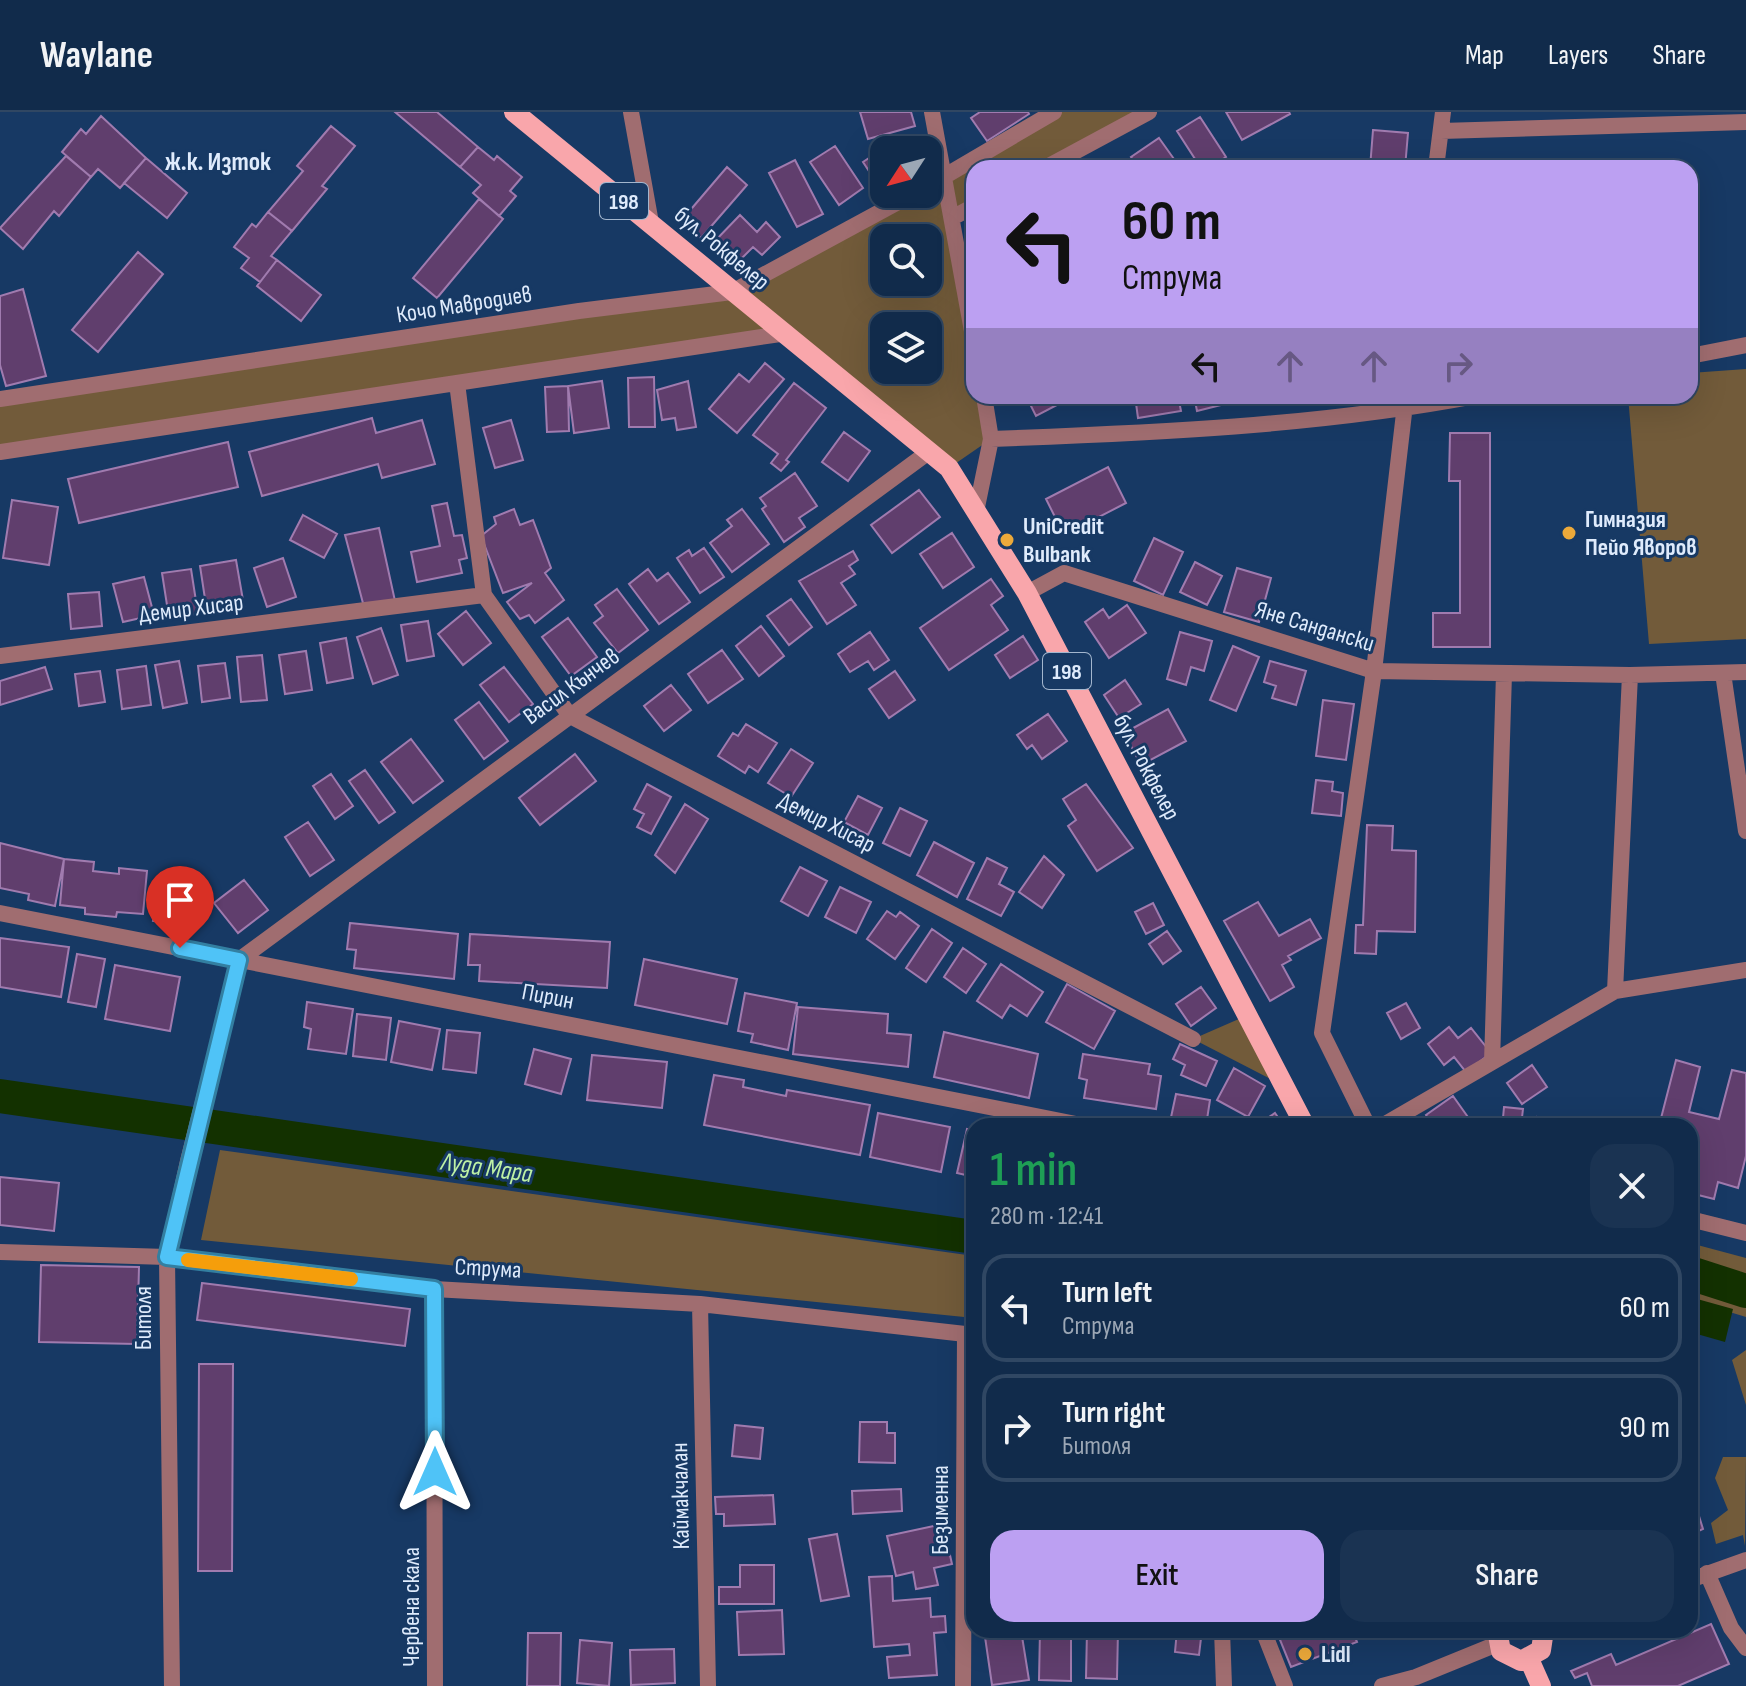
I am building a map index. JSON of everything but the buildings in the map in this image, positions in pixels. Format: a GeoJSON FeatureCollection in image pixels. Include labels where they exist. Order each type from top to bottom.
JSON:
{"type":"FeatureCollection","features":[{"type":"Feature","properties":{"kind":"main road","name":"бул. Рокфелер"},"geometry":{"type":"LineString","coordinates":[[514,112],[949,468],[1027,593],[1301,1118]]}},
{"type":"Feature","properties":{"kind":"main road"},"geometry":{"type":"LineString","coordinates":[[1498,1638],[1514,1660],[1529,1659],[1541,1650],[1543,1638]]}},
{"type":"Feature","properties":{"kind":"main road"},"geometry":{"type":"LineString","coordinates":[[1529,1659],[1541,1686]]}},
{"type":"Feature","properties":{"kind":"street"},"geometry":{"type":"LineString","coordinates":[[631,112],[651,223]]}},
{"type":"Feature","properties":{"kind":"street"},"geometry":{"type":"LineString","coordinates":[[932,112],[966,297]]}},
{"type":"Feature","properties":{"kind":"street"},"geometry":{"type":"LineString","coordinates":[[973,160],[1054,112]]}},
{"type":"Feature","properties":{"kind":"street"},"geometry":{"type":"LineString","coordinates":[[1060,160],[1149,112]]}},
{"type":"Feature","properties":{"kind":"street"},"geometry":{"type":"LineString","coordinates":[[1437,160],[1443,112]]}},
{"type":"Feature","properties":{"kind":"street"},"geometry":{"type":"LineString","coordinates":[[1441,131],[1746,122]]}},
{"type":"Feature","properties":{"kind":"street"},"geometry":{"type":"LineString","coordinates":[[944,177],[966,164]]}},
{"type":"Feature","properties":{"kind":"street","name":"Кочо Мавродиев"},"geometry":{"type":"LineString","coordinates":[[0,399],[579,311],[732,292],[887,208]]}},
{"type":"Feature","properties":{"kind":"street"},"geometry":{"type":"LineString","coordinates":[[952,218],[966,210]]}},
{"type":"Feature","properties":{"kind":"street"},"geometry":{"type":"LineString","coordinates":[[0,452],[787,333]]}},
{"type":"Feature","properties":{"kind":"street"},"geometry":{"type":"LineString","coordinates":[[1698,354],[1746,345]]}},
{"type":"Feature","properties":{"kind":"street","name":"Демир Хисар"},"geometry":{"type":"LineString","coordinates":[[457,383],[484,595],[570,716],[1193,1039]]}},
{"type":"Feature","properties":{"kind":"street"},"geometry":{"type":"LineString","coordinates":[[976,512],[991,439],[985,404]]}},
{"type":"Feature","properties":{"kind":"street"},"geometry":{"type":"LineString","coordinates":[[991,439],[1107,434],[1395,404]]}},
{"type":"Feature","properties":{"kind":"street"},"geometry":{"type":"LineString","coordinates":[[1364,1118],[1322,1033],[1374,671],[1405,404]]}},
{"type":"Feature","properties":{"kind":"street","name":"Васил Кънчев"},"geometry":{"type":"LineString","coordinates":[[239,960],[930,451]]}},
{"type":"Feature","properties":{"kind":"street","name":"Яне Сандански"},"geometry":{"type":"LineString","coordinates":[[1027,593],[1064,573],[1374,671],[1630,675],[1746,672]]}},
{"type":"Feature","properties":{"kind":"street","name":"Демир Хисар"},"geometry":{"type":"LineString","coordinates":[[0,656],[484,595]]}},
{"type":"Feature","properties":{"kind":"street"},"geometry":{"type":"LineString","coordinates":[[1723,673],[1746,831]]}},
{"type":"Feature","properties":{"kind":"street"},"geometry":{"type":"LineString","coordinates":[[1492,1062],[1504,674]]}},
{"type":"Feature","properties":{"kind":"street"},"geometry":{"type":"LineString","coordinates":[[1615,991],[1630,675]]}},
{"type":"Feature","properties":{"kind":"street","name":"Пирин"},"geometry":{"type":"LineString","coordinates":[[0,913],[1045,1118]]}},
{"type":"Feature","properties":{"kind":"street","name":"Битоля"},"geometry":{"type":"LineString","coordinates":[[172,1686],[167,1257],[205,1090],[239,960]]}},
{"type":"Feature","properties":{"kind":"street"},"geometry":{"type":"LineString","coordinates":[[1396,1118],[1615,991],[1746,970]]}},
{"type":"Feature","properties":{"kind":"street"},"geometry":{"type":"LineString","coordinates":[[1698,1221],[1746,1233]]}},
{"type":"Feature","properties":{"kind":"street","name":"Струма"},"geometry":{"type":"LineString","coordinates":[[0,1252],[167,1257],[434,1289],[700,1304],[966,1335]]}},
{"type":"Feature","properties":{"kind":"street","name":"Червена скала"},"geometry":{"type":"LineString","coordinates":[[434,1289],[435,1686]]}},
{"type":"Feature","properties":{"kind":"street","name":"Каймакчалан"},"geometry":{"type":"LineString","coordinates":[[700,1304],[708,1686]]}},
{"type":"Feature","properties":{"kind":"street","name":"Безименна"},"geometry":{"type":"LineString","coordinates":[[963,1686],[966,1536]]}},
{"type":"Feature","properties":{"kind":"street"},"geometry":{"type":"LineString","coordinates":[[1698,1577],[1746,1560]]}},
{"type":"Feature","properties":{"kind":"street"},"geometry":{"type":"LineString","coordinates":[[1707,1573],[1731,1628],[1746,1648]]}},
{"type":"Feature","properties":{"kind":"street"},"geometry":{"type":"LineString","coordinates":[[1222,1638],[1224,1686]]}},
{"type":"Feature","properties":{"kind":"street"},"geometry":{"type":"LineString","coordinates":[[1266,1638],[1285,1686]]}},
{"type":"Feature","properties":{"kind":"street"},"geometry":{"type":"LineString","coordinates":[[1382,1686],[1414,1681],[1495,1638]]}},
{"type":"Feature","properties":{"kind":"shaded area"},"geometry":{"type":"Polygon","coordinates":[[[1054,112],[1149,112],[1060,160],[972,160],[1054,112]]]}},
{"type":"Feature","properties":{"kind":"shaded area"},"geometry":{"type":"Polygon","coordinates":[[[966,164],[966,211],[952,219],[966,297],[966,404],[985,404],[991,439],[949,468],[787,333],[0,452],[0,399],[732,292],[887,208],[942,208],[942,178],[966,164]]]}},
{"type":"Feature","properties":{"kind":"shaded area"},"geometry":{"type":"Polygon","coordinates":[[[1746,369],[1746,639],[1649,644],[1629,404],[1698,404],[1698,372],[1746,369]]]}},
{"type":"Feature","properties":{"kind":"shaded area"},"geometry":{"type":"Polygon","coordinates":[[[1248,1015],[1284,1086],[1193,1039],[1248,1015]]]}},
{"type":"Feature","properties":{"kind":"shaded area"},"geometry":{"type":"Polygon","coordinates":[[[220,1150],[966,1255],[966,1317],[201,1240],[220,1150]]]}},
{"type":"Feature","properties":{"kind":"shaded area"},"geometry":{"type":"Polygon","coordinates":[[[1698,1245],[1746,1258],[1746,1317],[1698,1302],[1698,1245]]]}},
{"type":"Feature","properties":{"kind":"shaded area"},"geometry":{"type":"Polygon","coordinates":[[[1698,1299],[1733,1309],[1725,1342],[1698,1334],[1698,1299]]]}},
{"type":"Feature","properties":{"kind":"shaded area"},"geometry":{"type":"Polygon","coordinates":[[[1746,1350],[1746,1405],[1732,1360],[1746,1350]]]}},
{"type":"Feature","properties":{"kind":"shaded area"},"geometry":{"type":"Polygon","coordinates":[[[1723,1457],[1746,1457],[1745,1546],[1743,1535],[1716,1544],[1711,1523],[1728,1510],[1715,1478],[1723,1457]]]}},
{"type":"Feature","properties":{"kind":"waterway","name":"Луда Мара"},"geometry":{"type":"LineString","coordinates":[[0,1096],[966,1236]]}},
{"type":"Feature","properties":{"kind":"waterway","name":"Луда Мара"},"geometry":{"type":"LineString","coordinates":[[1698,1276],[1746,1291]]}},
{"type":"Feature","properties":{"kind":"slow traffic"},"geometry":{"type":"LineString","coordinates":[[188,1260],[351,1279]]}},
{"type":"Feature","properties":{"kind":"place","name":"Гимназия Пейо Яворов"},"geometry":{"type":"Point","coordinates":[1569,533]}},
{"type":"Feature","properties":{"kind":"place","name":"UniCredit Bulbank"},"geometry":{"type":"Point","coordinates":[1007,540]}},
{"type":"Feature","properties":{"kind":"place","name":"Lidl"},"geometry":{"type":"Point","coordinates":[1305,1654]}},
{"type":"Feature","properties":{"kind":"district","name":"ж.к. Изток"},"geometry":{"type":"Point","coordinates":[218,161]}},
{"type":"Feature","properties":{"kind":"route"},"geometry":{"type":"LineString","coordinates":[[180,948],[239,960],[167,1257],[434,1289],[435,1472]]}}]}
